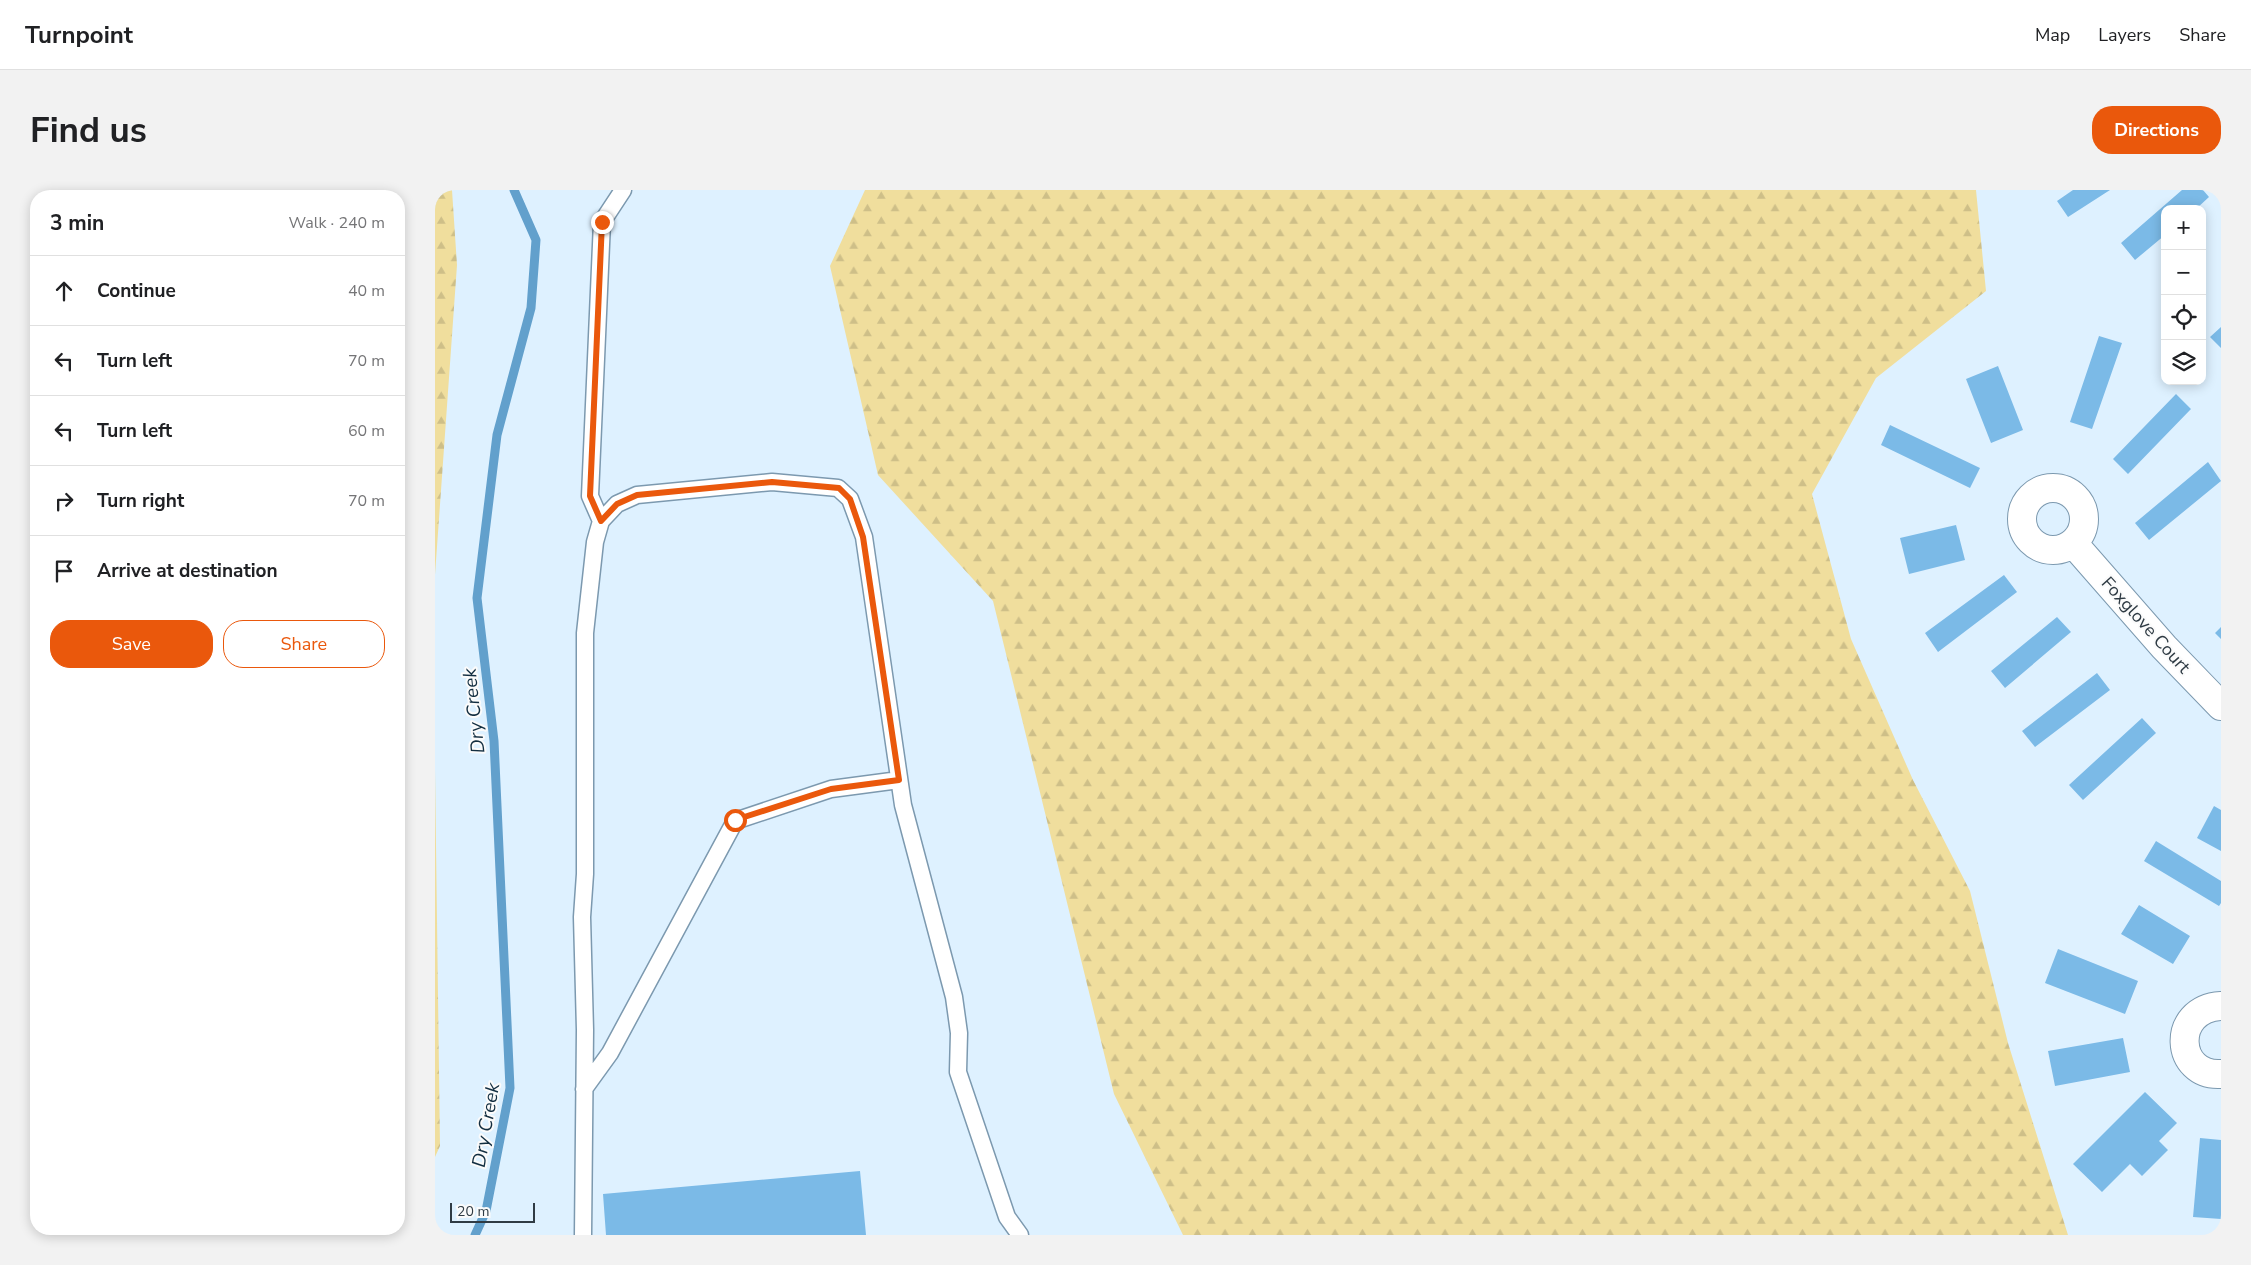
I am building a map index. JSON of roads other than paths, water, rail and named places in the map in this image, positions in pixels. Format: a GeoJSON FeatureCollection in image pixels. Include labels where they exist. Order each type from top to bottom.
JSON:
{"type":"FeatureCollection","features":[{"type":"Feature","properties":{"kind":"street","name":"Foxglove Court"},"geometry":{"type":"LineString","coordinates":[[2073,543],[2164,647],[2221,706]]}},
{"type":"Feature","properties":{"kind":"street"},"geometry":{"type":"LineString","coordinates":[[2221,1006],[2211,1006],[2200,1011],[2186,1027],[2184,1038],[2185,1049],[2197,1068],[2221,1074]]}},
{"type":"Feature","properties":{"kind":"lane"},"geometry":{"type":"LineString","coordinates":[[601,521],[590,496],[602,222],[623,190]]}},
{"type":"Feature","properties":{"kind":"lane"},"geometry":{"type":"LineString","coordinates":[[583,1235],[585,1089],[583,916],[585,874],[585,633],[595,542],[601,521],[617,504],[637,495],[772,482],[839,488],[850,499],[863,537],[903,805],[954,997],[959,1033],[958,1072],[1007,1217],[1020,1235]]}},
{"type":"Feature","properties":{"kind":"lane"},"geometry":{"type":"LineString","coordinates":[[585,1089],[610,1052],[735,820],[831,789],[899,780]]}},
{"type":"Feature","properties":{"kind":"waterway","name":"Dry Creek"},"geometry":{"type":"LineString","coordinates":[[475,1235],[486,1211],[510,1088],[494,741],[477,598],[497,435],[531,308],[536,240],[514,190]]}}]}
